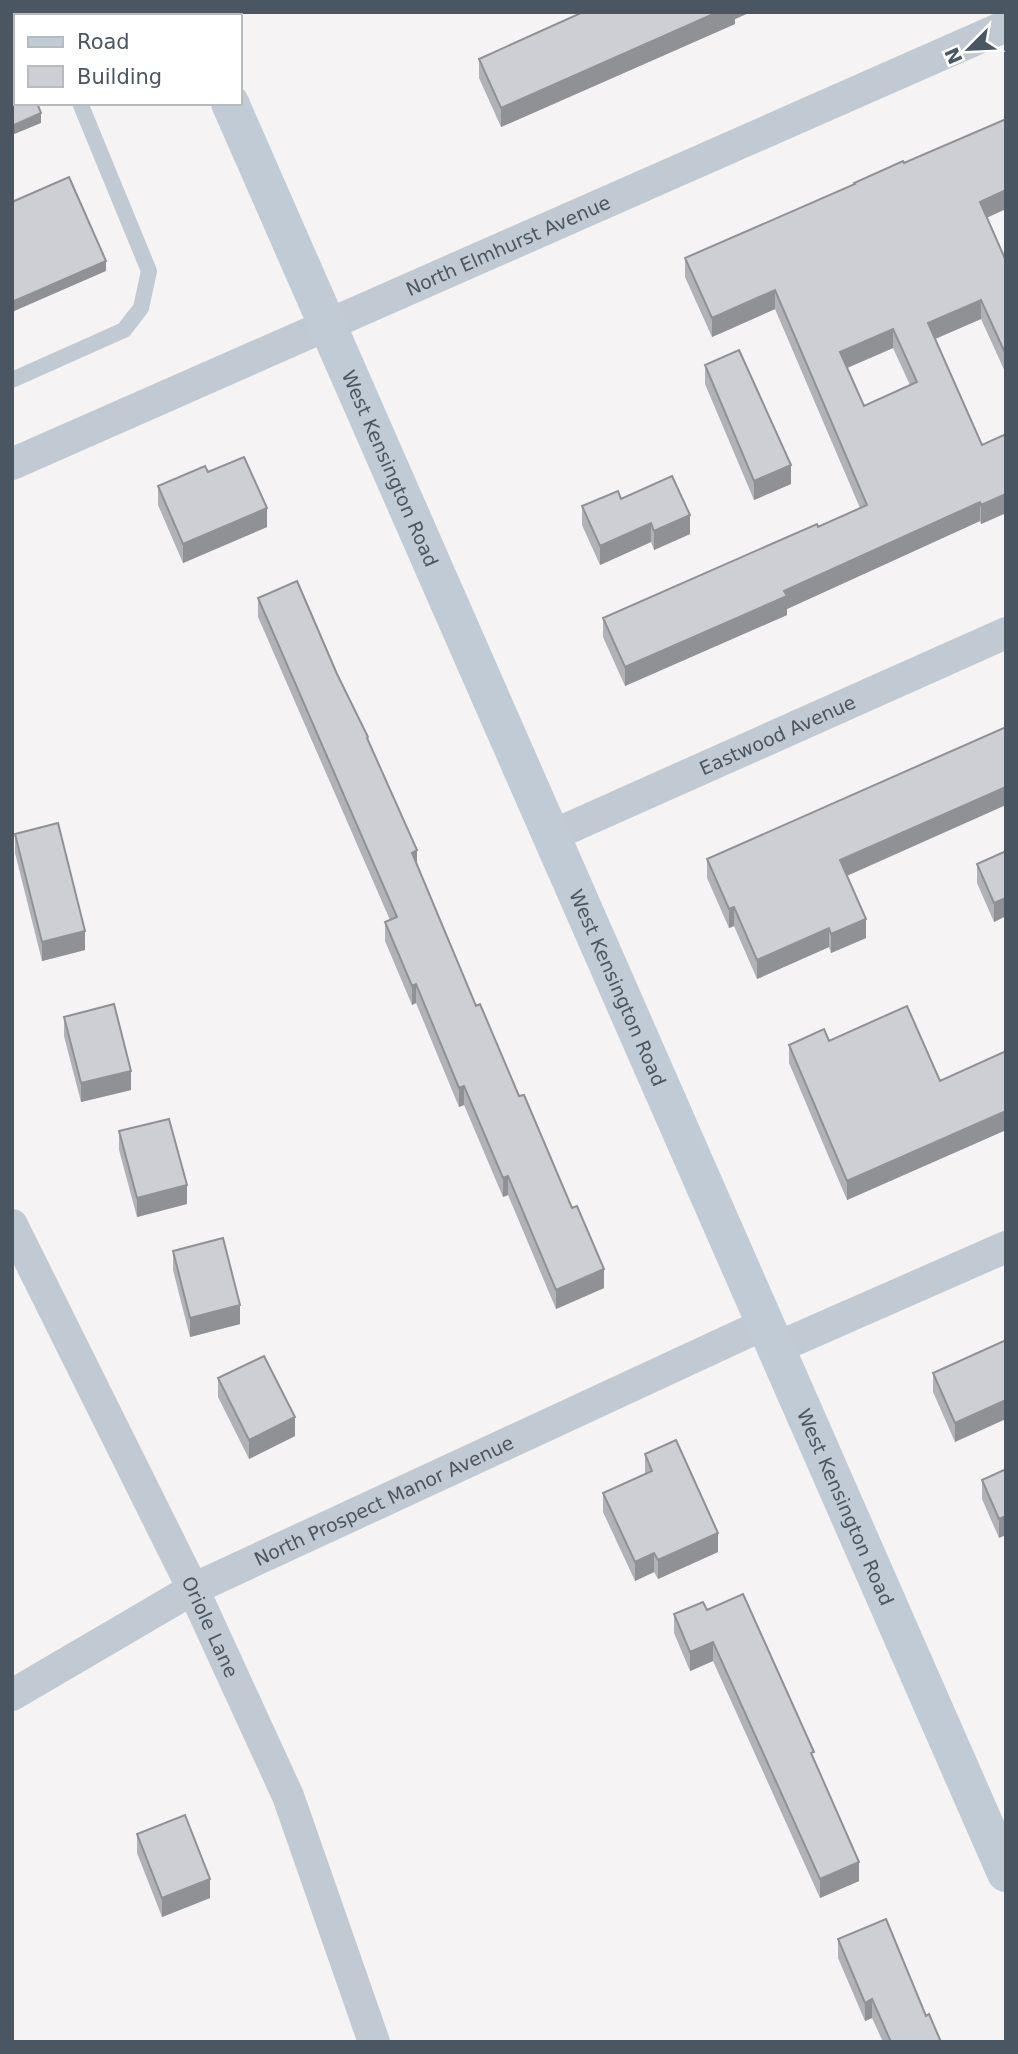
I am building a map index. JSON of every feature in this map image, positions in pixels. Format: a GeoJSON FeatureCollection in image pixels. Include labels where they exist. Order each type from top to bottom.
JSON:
{"type":"FeatureCollection","features":[{"type":"Feature","properties":{"kind":"main road","name":"West Kensington Road"},"geometry":{"type":"LineString","coordinates":[[231,105],[770,1336],[1004,1862]]}},
{"type":"Feature","properties":{"kind":"street","name":"North Elmhurst Avenue"},"geometry":{"type":"LineString","coordinates":[[12,464],[1006,26]]}},
{"type":"Feature","properties":{"kind":"street","name":"Eastwood Avenue"},"geometry":{"type":"LineString","coordinates":[[551,836],[1006,633]]}},
{"type":"Feature","properties":{"kind":"street","name":"Oriole Lane"},"geometry":{"type":"LineString","coordinates":[[12,1225],[193,1589],[288,1796],[374,2042]]}},
{"type":"Feature","properties":{"kind":"street","name":"North Prospect Manor Avenue"},"geometry":{"type":"LineString","coordinates":[[12,1695],[193,1589],[770,1336],[1006,1247]]}},
{"type":"Feature","properties":{"kind":"lane"},"geometry":{"type":"LineString","coordinates":[[12,380],[124,330],[141,308],[149,271],[81,105]]}},
{"type":"Feature","properties":{"kind":"building"},"geometry":{"type":"Polygon","coordinates":[[[583,12],[718,12],[501,108],[479,59],[583,12]]]}},
{"type":"Feature","properties":{"kind":"building"},"geometry":{"type":"Polygon","coordinates":[[[12,47],[14,105],[38,105],[41,113],[12,126],[12,47]]]}},
{"type":"Feature","properties":{"kind":"building"},"geometry":{"type":"Polygon","coordinates":[[[1006,119],[1006,190],[980,202],[1006,261],[1006,355],[981,300],[928,323],[982,445],[1006,434],[1006,494],[981,505],[980,502],[784,591],[787,596],[625,667],[603,618],[817,524],[818,527],[867,505],[775,290],[712,318],[685,258],[903,161],[904,163],[1006,119]],[[893,329],[840,352],[864,406],[917,382],[893,329]]]}},
{"type":"Feature","properties":{"kind":"building"},"geometry":{"type":"Polygon","coordinates":[[[69,177],[106,261],[12,302],[12,202],[69,177]]]}},
{"type":"Feature","properties":{"kind":"building"},"geometry":{"type":"Polygon","coordinates":[[[739,350],[791,465],[754,481],[705,365],[739,350]]]}},
{"type":"Feature","properties":{"kind":"building"},"geometry":{"type":"Polygon","coordinates":[[[244,457],[267,508],[183,544],[158,486],[205,466],[208,472],[244,457]]]}},
{"type":"Feature","properties":{"kind":"building"},"geometry":{"type":"Polygon","coordinates":[[[672,476],[690,515],[654,531],[651,523],[600,546],[582,506],[618,491],[621,499],[672,476]]]}},
{"type":"Feature","properties":{"kind":"building"},"geometry":{"type":"Polygon","coordinates":[[[297,581],[417,850],[412,853],[476,1006],[480,1004],[519,1096],[524,1095],[572,1208],[577,1206],[604,1269],[556,1290],[508,1176],[503,1178],[464,1086],[459,1088],[416,984],[412,986],[385,922],[397,917],[258,598],[297,581]]]}},
{"type":"Feature","properties":{"kind":"building"},"geometry":{"type":"Polygon","coordinates":[[[1006,727],[1006,787],[840,860],[866,919],[831,934],[829,928],[757,960],[734,907],[729,909],[707,859],[1006,727]]]}},
{"type":"Feature","properties":{"kind":"building"},"geometry":{"type":"Polygon","coordinates":[[[58,823],[85,931],[42,942],[15,834],[58,823]]]}},
{"type":"Feature","properties":{"kind":"building"},"geometry":{"type":"Polygon","coordinates":[[[1006,851],[1006,898],[994,903],[977,864],[1006,851]]]}},
{"type":"Feature","properties":{"kind":"building"},"geometry":{"type":"Polygon","coordinates":[[[114,1004],[131,1071],[81,1083],[64,1017],[114,1004]]]}},
{"type":"Feature","properties":{"kind":"building"},"geometry":{"type":"Polygon","coordinates":[[[907,1006],[940,1081],[1006,1051],[1006,1111],[847,1181],[789,1045],[824,1029],[829,1041],[907,1006]]]}},
{"type":"Feature","properties":{"kind":"building"},"geometry":{"type":"Polygon","coordinates":[[[169,1119],[187,1185],[137,1198],[119,1131],[169,1119]]]}},
{"type":"Feature","properties":{"kind":"building"},"geometry":{"type":"Polygon","coordinates":[[[223,1238],[240,1305],[190,1318],[173,1251],[223,1238]]]}},
{"type":"Feature","properties":{"kind":"building"},"geometry":{"type":"Polygon","coordinates":[[[1006,1340],[1006,1400],[955,1423],[933,1373],[1006,1340]]]}},
{"type":"Feature","properties":{"kind":"building"},"geometry":{"type":"Polygon","coordinates":[[[264,1356],[295,1417],[249,1440],[218,1378],[264,1356]]]}},
{"type":"Feature","properties":{"kind":"building"},"geometry":{"type":"Polygon","coordinates":[[[676,1440],[718,1533],[658,1560],[654,1553],[635,1562],[603,1493],[652,1471],[645,1454],[676,1440]]]}},
{"type":"Feature","properties":{"kind":"building"},"geometry":{"type":"Polygon","coordinates":[[[1006,1469],[1006,1516],[999,1519],[982,1480],[1006,1469]]]}},
{"type":"Feature","properties":{"kind":"building"},"geometry":{"type":"Polygon","coordinates":[[[743,1594],[814,1752],[811,1753],[859,1862],[820,1879],[713,1642],[690,1652],[674,1614],[703,1602],[707,1610],[743,1594]]]}},
{"type":"Feature","properties":{"kind":"building"},"geometry":{"type":"Polygon","coordinates":[[[185,1815],[210,1879],[162,1898],[137,1834],[185,1815]]]}},
{"type":"Feature","properties":{"kind":"building"},"geometry":{"type":"Polygon","coordinates":[[[886,1919],[926,2016],[929,2014],[941,2042],[891,2042],[872,1999],[865,2003],[838,1939],[886,1919]]]}}]}
